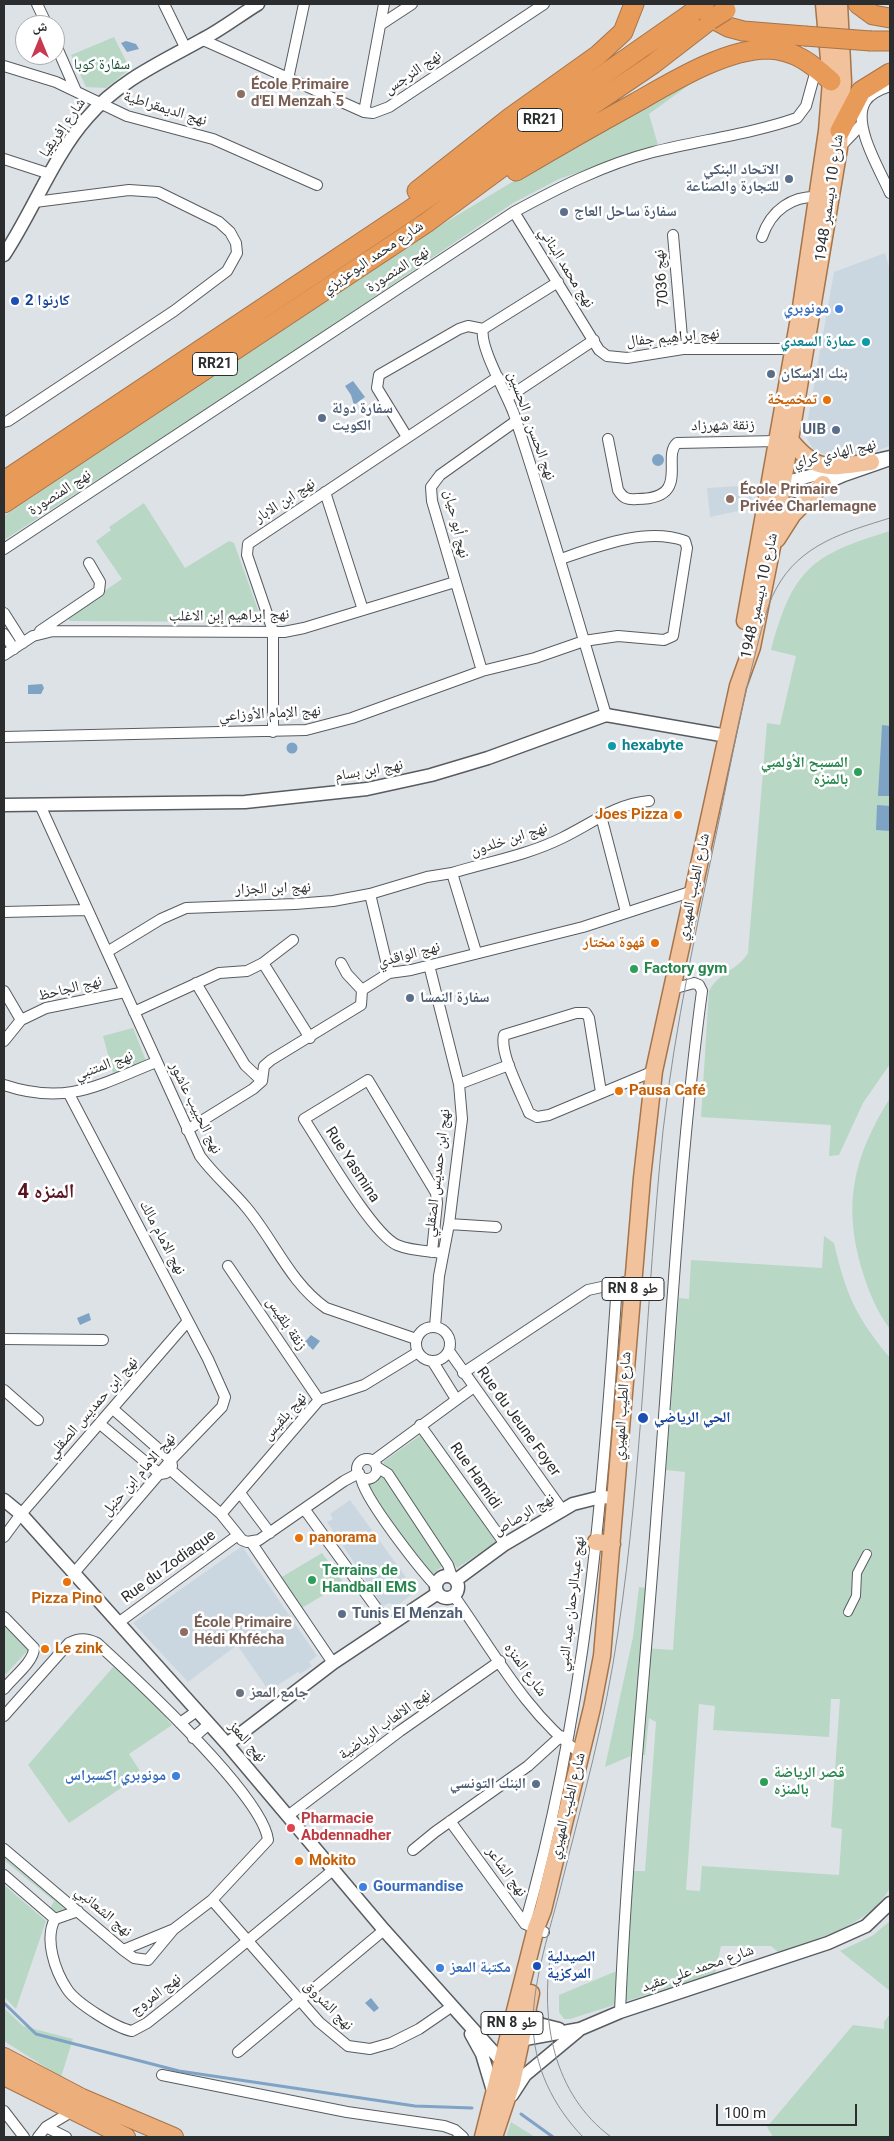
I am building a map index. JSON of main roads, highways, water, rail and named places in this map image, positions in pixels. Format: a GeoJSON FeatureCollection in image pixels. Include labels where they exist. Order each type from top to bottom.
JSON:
{"type":"FeatureCollection","features":[{"type":"Feature","properties":{"kind":"highway"},"geometry":{"type":"LineString","coordinates":[[386,225],[412,194],[511,117],[598,55],[623,32],[634,4]]}},
{"type":"Feature","properties":{"kind":"highway"},"geometry":{"type":"LineString","coordinates":[[858,4],[873,15],[890,18]]}},
{"type":"Feature","properties":{"kind":"highway","name":"شارع محمد البوعزيزي"},"geometry":{"type":"LineString","coordinates":[[4,481],[588,87],[694,8],[732,6]]}},
{"type":"Feature","properties":{"kind":"highway"},"geometry":{"type":"LineString","coordinates":[[694,8],[728,28],[767,34],[890,41]]}},
{"type":"Feature","properties":{"kind":"highway","name":"شارع محمد البوعزيزي"},"geometry":{"type":"LineString","coordinates":[[4,503],[426,223],[518,156],[653,64],[694,8]]}},
{"type":"Feature","properties":{"kind":"highway"},"geometry":{"type":"LineString","coordinates":[[426,223],[608,118],[719,60],[747,52],[768,49],[793,53],[807,61],[826,77]]}},
{"type":"Feature","properties":{"kind":"highway"},"geometry":{"type":"LineString","coordinates":[[840,139],[861,91],[890,73]]}},
{"type":"Feature","properties":{"kind":"highway"},"geometry":{"type":"LineString","coordinates":[[4,2059],[46,2086],[153,2137]]}},
{"type":"Feature","properties":{"kind":"highway"},"geometry":{"type":"LineString","coordinates":[[4,2059],[82,2098],[174,2137]]}},
{"type":"Feature","properties":{"kind":"highway"},"geometry":{"type":"LineString","coordinates":[[4,2077],[66,2115],[108,2137]]}},
{"type":"Feature","properties":{"kind":"highway"},"geometry":{"type":"LineString","coordinates":[[4,2077],[126,2137]]}},
{"type":"Feature","properties":{"kind":"main road","name":"شارع 10 ديسمبر 1948"},"geometry":{"type":"LineString","coordinates":[[744,670],[741,644],[777,485],[824,197],[827,132],[824,4]]}},
{"type":"Feature","properties":{"kind":"main road","name":"شارع 10 ديسمبر 1948"},"geometry":{"type":"LineString","coordinates":[[824,197],[840,139],[844,82],[839,4]]}},
{"type":"Feature","properties":{"kind":"main road","name":"شارع 10 ديسمبر 1948"},"geometry":{"type":"LineString","coordinates":[[744,670],[752,647],[772,547],[777,485],[773,470],[784,441]]}},
{"type":"Feature","properties":{"kind":"main road"},"geometry":{"type":"LineString","coordinates":[[784,441],[811,462],[824,466],[871,462]]}},
{"type":"Feature","properties":{"kind":"main road"},"geometry":{"type":"LineString","coordinates":[[772,547],[793,514],[823,484]]}},
{"type":"Feature","properties":{"kind":"main road","name":"شارع الطيب المهيري"},"geometry":{"type":"LineString","coordinates":[[482,2137],[503,2062],[514,2041],[535,1928],[543,1910],[581,1754],[602,1656],[612,1544],[609,1498],[634,1278],[642,1178],[654,1071],[738,686],[744,670]]}},
{"type":"Feature","properties":{"kind":"main road"},"geometry":{"type":"LineString","coordinates":[[596,1542],[612,1544]]}},
{"type":"Feature","properties":{"kind":"main road"},"geometry":{"type":"LineString","coordinates":[[496,2131],[512,2083],[514,2041],[527,2010],[535,1928]]}},
{"type":"Feature","properties":{"kind":"water"},"geometry":{"type":"Polygon","coordinates":[[[126,41],[136,44],[139,49],[127,52],[121,43],[126,41]]]}},
{"type":"Feature","properties":{"kind":"water"},"geometry":{"type":"Polygon","coordinates":[[[353,381],[365,397],[354,405],[351,395],[345,386],[353,381]]]}},
{"type":"Feature","properties":{"kind":"water"},"geometry":{"type":"Polygon","coordinates":[[[656,454],[660,454],[664,460],[660,466],[656,466],[652,462],[652,458],[656,454]]]}},
{"type":"Feature","properties":{"kind":"water"},"geometry":{"type":"Polygon","coordinates":[[[42,684],[44,688],[41,694],[28,694],[28,685],[42,684]]]}},
{"type":"Feature","properties":{"kind":"water"},"geometry":{"type":"Polygon","coordinates":[[[882,725],[890,726],[890,796],[878,796],[882,725]]]}},
{"type":"Feature","properties":{"kind":"water"},"geometry":{"type":"Polygon","coordinates":[[[290,743],[294,743],[297,748],[296,752],[290,753],[287,750],[287,746],[290,743]]]}},
{"type":"Feature","properties":{"kind":"water"},"geometry":{"type":"Polygon","coordinates":[[[877,805],[890,806],[890,831],[876,830],[877,805]]]}},
{"type":"Feature","properties":{"kind":"water"},"geometry":{"type":"Polygon","coordinates":[[[89,1313],[91,1320],[80,1325],[77,1318],[89,1313]]]}},
{"type":"Feature","properties":{"kind":"water"},"geometry":{"type":"Polygon","coordinates":[[[311,1335],[320,1341],[313,1350],[305,1342],[311,1335]]]}},
{"type":"Feature","properties":{"kind":"water"},"geometry":{"type":"Polygon","coordinates":[[[371,1998],[379,2008],[374,2012],[365,2003],[371,1998]]]}},
{"type":"Feature","properties":{"kind":"waterway"},"geometry":{"type":"LineString","coordinates":[[4,2003],[36,2034],[179,2071],[415,2106],[472,2108]]}},
{"type":"Feature","properties":{"kind":"waterway"},"geometry":{"type":"LineString","coordinates":[[521,2114],[553,2137]]}},
{"type":"Feature","properties":{"kind":"tram line"},"geometry":{"type":"LineString","coordinates":[[583,2137],[554,2099],[541,2069],[534,2038],[534,2004],[543,1953],[600,1728],[618,1632],[639,1445],[663,1131],[688,973],[736,735],[764,621],[772,597],[786,574],[811,550],[840,535],[890,518]]}},
{"type":"Feature","properties":{"kind":"tram line"},"geometry":{"type":"LineString","coordinates":[[551,1952],[548,2004],[555,2054],[576,2100],[591,2119],[611,2137]]}},
{"type":"Feature","properties":{"kind":"place","name":"École Primaire d'El Menzah 5"},"geometry":{"type":"Point","coordinates":[241,94]}},
{"type":"Feature","properties":{"kind":"place","name":"الاتحاد البنكي للتجارة والصناعة"},"geometry":{"type":"Point","coordinates":[789,179]}},
{"type":"Feature","properties":{"kind":"place","name":"سفارة ساحل العاج"},"geometry":{"type":"Point","coordinates":[564,212]}},
{"type":"Feature","properties":{"kind":"place","name":"كارنوا 2"},"geometry":{"type":"Point","coordinates":[15,301]}},
{"type":"Feature","properties":{"kind":"place","name":"مونوبري"},"geometry":{"type":"Point","coordinates":[839,309]}},
{"type":"Feature","properties":{"kind":"place","name":"عمارة السعدي"},"geometry":{"type":"Point","coordinates":[866,342]}},
{"type":"Feature","properties":{"kind":"place","name":"بنك الإسكان"},"geometry":{"type":"Point","coordinates":[771,374]}},
{"type":"Feature","properties":{"kind":"place","name":"تمخميخة"},"geometry":{"type":"Point","coordinates":[827,400]}},
{"type":"Feature","properties":{"kind":"place","name":"سفارة دولة الكويت"},"geometry":{"type":"Point","coordinates":[322,418]}},
{"type":"Feature","properties":{"kind":"place","name":"UIB"},"geometry":{"type":"Point","coordinates":[836,430]}},
{"type":"Feature","properties":{"kind":"place","name":"École Primaire Privée Charlemagne"},"geometry":{"type":"Point","coordinates":[730,499]}},
{"type":"Feature","properties":{"kind":"place","name":"hexabyte"},"geometry":{"type":"Point","coordinates":[612,746]}},
{"type":"Feature","properties":{"kind":"place","name":"المسبح الأولمبي بالمنزه"},"geometry":{"type":"Point","coordinates":[858,772]}},
{"type":"Feature","properties":{"kind":"place","name":"Joes Pizza"},"geometry":{"type":"Point","coordinates":[678,815]}},
{"type":"Feature","properties":{"kind":"place","name":"قهوة مختار"},"geometry":{"type":"Point","coordinates":[655,943]}},
{"type":"Feature","properties":{"kind":"place","name":"Factory gym"},"geometry":{"type":"Point","coordinates":[634,969]}},
{"type":"Feature","properties":{"kind":"place","name":"سفارة النمسا"},"geometry":{"type":"Point","coordinates":[410,998]}},
{"type":"Feature","properties":{"kind":"place","name":"Pausa Café"},"geometry":{"type":"Point","coordinates":[619,1091]}},
{"type":"Feature","properties":{"kind":"place","name":"الحي الرياضي"},"geometry":{"type":"Point","coordinates":[643,1418]}},
{"type":"Feature","properties":{"kind":"place","name":"panorama"},"geometry":{"type":"Point","coordinates":[299,1538]}},
{"type":"Feature","properties":{"kind":"place","name":"Terrains de Handball EMS"},"geometry":{"type":"Point","coordinates":[312,1580]}},
{"type":"Feature","properties":{"kind":"place","name":"Pizza Pino"},"geometry":{"type":"Point","coordinates":[67,1582]}},
{"type":"Feature","properties":{"kind":"place","name":"Tunis El Menzah"},"geometry":{"type":"Point","coordinates":[342,1614]}},
{"type":"Feature","properties":{"kind":"place","name":"École Primaire Hédi Khfécha"},"geometry":{"type":"Point","coordinates":[184,1632]}},
{"type":"Feature","properties":{"kind":"place","name":"Le zink"},"geometry":{"type":"Point","coordinates":[45,1649]}},
{"type":"Feature","properties":{"kind":"place","name":"جامع المعز"},"geometry":{"type":"Point","coordinates":[240,1693]}},
{"type":"Feature","properties":{"kind":"place","name":"مونوبري إكسبراس"},"geometry":{"type":"Point","coordinates":[176,1776]}},
{"type":"Feature","properties":{"kind":"place","name":"قصر الرياضة بالمنزه"},"geometry":{"type":"Point","coordinates":[764,1782]}},
{"type":"Feature","properties":{"kind":"place","name":"البنك التونسي"},"geometry":{"type":"Point","coordinates":[536,1784]}},
{"type":"Feature","properties":{"kind":"place","name":"Pharmacie Abdennadher"},"geometry":{"type":"Point","coordinates":[291,1828]}},
{"type":"Feature","properties":{"kind":"place","name":"Mokito"},"geometry":{"type":"Point","coordinates":[299,1861]}},
{"type":"Feature","properties":{"kind":"place","name":"Gourmandise"},"geometry":{"type":"Point","coordinates":[363,1887]}},
{"type":"Feature","properties":{"kind":"place","name":"الصيدلية المركزية"},"geometry":{"type":"Point","coordinates":[537,1966]}},
{"type":"Feature","properties":{"kind":"place","name":"مكتبة المعز"},"geometry":{"type":"Point","coordinates":[440,1968]}},
{"type":"Feature","properties":{"kind":"district","name":"المنزه 4"},"geometry":{"type":"Point","coordinates":[46,1193]}},
{"type":"Feature","properties":{"kind":"park label","name":"سفارة كوبا"},"geometry":{"type":"Point","coordinates":[102,65]}}]}
